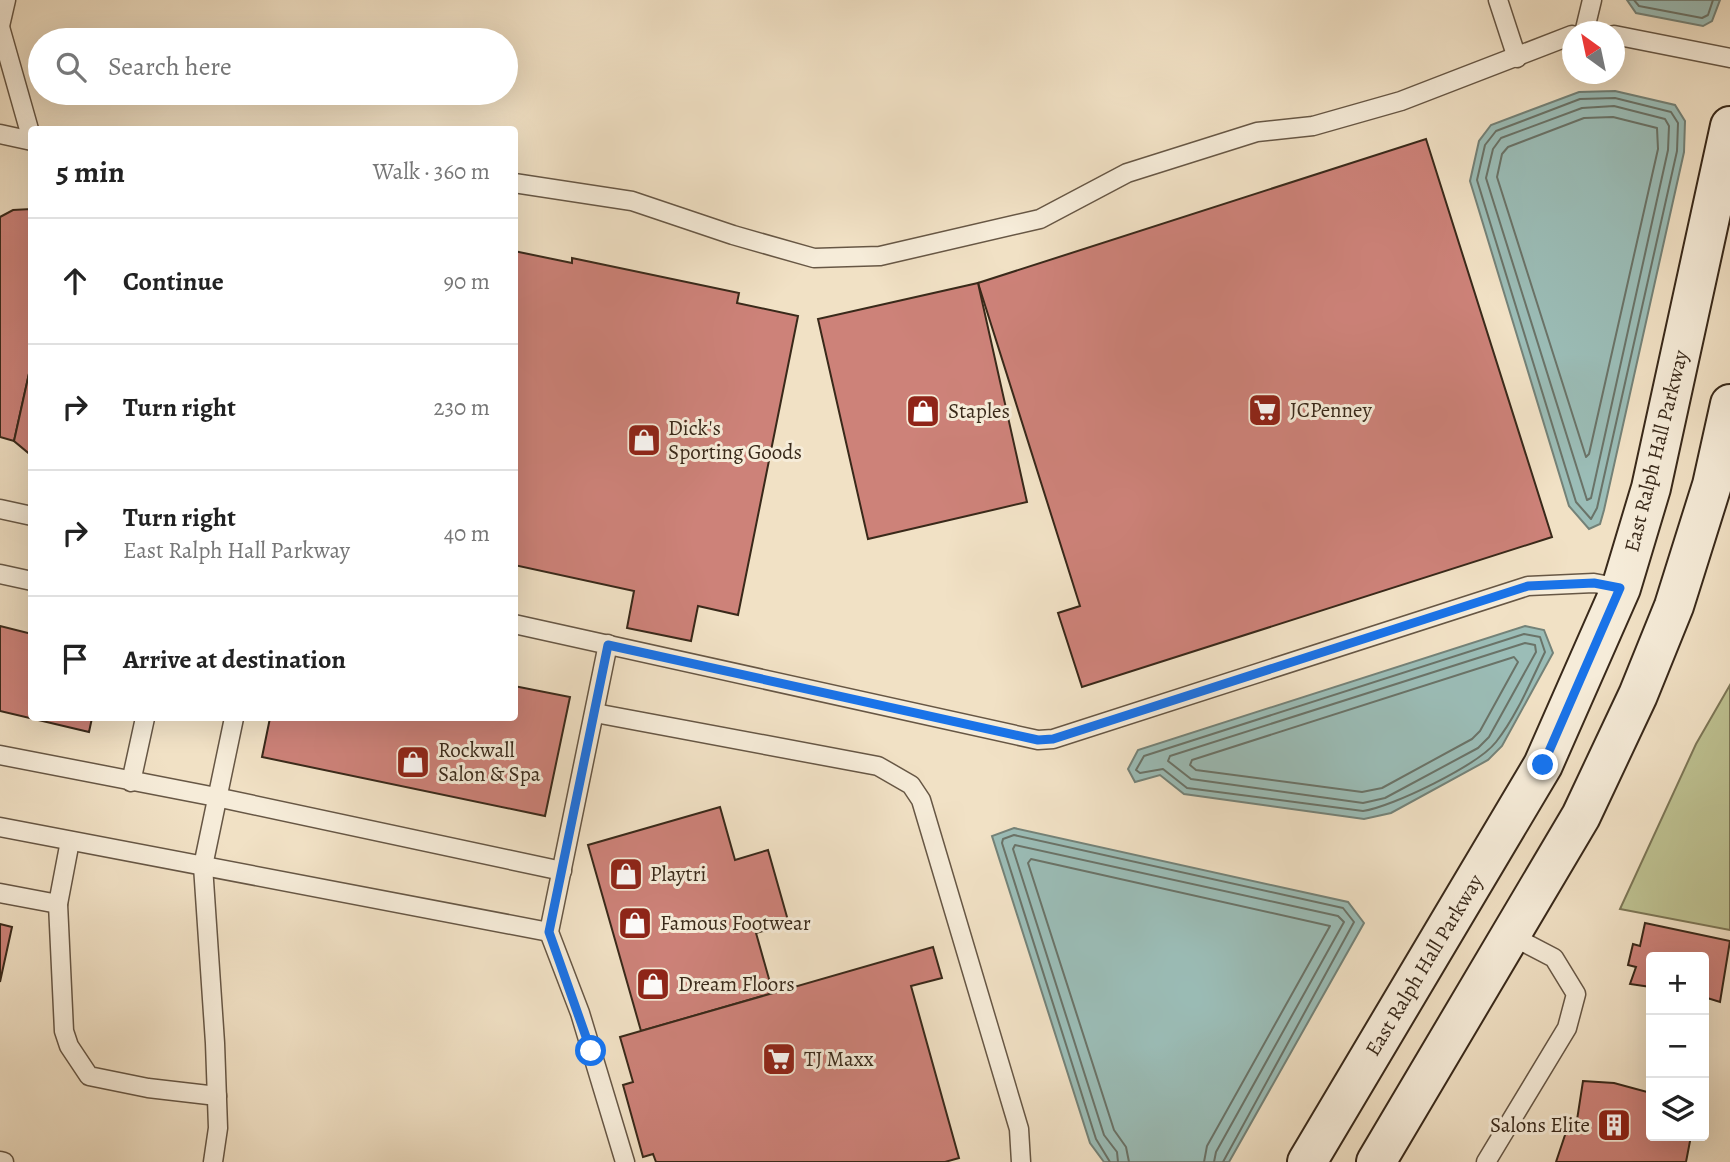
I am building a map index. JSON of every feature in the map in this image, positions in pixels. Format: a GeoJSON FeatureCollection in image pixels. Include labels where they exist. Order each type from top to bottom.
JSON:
{"type":"FeatureCollection","features":[{"type":"Feature","properties":{"kind":"main road","name":"East Ralph Hall Parkway"},"geometry":{"type":"LineString","coordinates":[[1307,1162],[1543,765],[1620,588],[1651,488],[1730,126]]}},
{"type":"Feature","properties":{"kind":"main road"},"geometry":{"type":"LineString","coordinates":[[1376,1162],[1581,816],[1638,695],[1674,606],[1712,485],[1730,404]]}},
{"type":"Feature","properties":{"kind":"main road"},"geometry":{"type":"LineString","coordinates":[[1620,588],[1674,606]]}},
{"type":"Feature","properties":{"kind":"lane"},"geometry":{"type":"LineString","coordinates":[[6,0],[0,26],[28,126]]}},
{"type":"Feature","properties":{"kind":"lane"},"geometry":{"type":"LineString","coordinates":[[1498,0],[1517,58]]}},
{"type":"Feature","properties":{"kind":"lane"},"geometry":{"type":"LineString","coordinates":[[1586,21],[1592,0]]}},
{"type":"Feature","properties":{"kind":"lane"},"geometry":{"type":"LineString","coordinates":[[1625,37],[1730,58]]}},
{"type":"Feature","properties":{"kind":"lane"},"geometry":{"type":"LineString","coordinates":[[518,184],[632,201],[733,235],[814,258],[880,256],[1040,219],[1127,173],[1258,132],[1313,126],[1401,101],[1562,40]]}},
{"type":"Feature","properties":{"kind":"lane"},"geometry":{"type":"LineString","coordinates":[[0,134],[28,139]]}},
{"type":"Feature","properties":{"kind":"lane"},"geometry":{"type":"LineString","coordinates":[[0,509],[28,515]]}},
{"type":"Feature","properties":{"kind":"lane"},"geometry":{"type":"LineString","coordinates":[[0,574],[28,580]]}},
{"type":"Feature","properties":{"kind":"lane"},"geometry":{"type":"LineString","coordinates":[[518,625],[1038,740],[1053,739],[1528,586],[1594,583],[1620,588]]}},
{"type":"Feature","properties":{"kind":"lane"},"geometry":{"type":"LineString","coordinates":[[608,645],[549,932],[580,1013],[625,1162]]}},
{"type":"Feature","properties":{"kind":"lane"},"geometry":{"type":"LineString","coordinates":[[595,713],[878,766],[911,785],[921,800],[954,905],[1019,1129],[1021,1162]]}},
{"type":"Feature","properties":{"kind":"lane"},"geometry":{"type":"LineString","coordinates":[[131,782],[144,721]]}},
{"type":"Feature","properties":{"kind":"lane"},"geometry":{"type":"LineString","coordinates":[[213,1162],[218,1128],[217,1096],[203,866],[233,721]]}},
{"type":"Feature","properties":{"kind":"lane"},"geometry":{"type":"LineString","coordinates":[[0,755],[216,797],[562,872]]}},
{"type":"Feature","properties":{"kind":"lane"},"geometry":{"type":"LineString","coordinates":[[0,827],[549,932]]}},
{"type":"Feature","properties":{"kind":"lane"},"geometry":{"type":"LineString","coordinates":[[70,841],[58,904],[64,1031],[69,1046],[89,1076],[148,1088],[217,1096]]}},
{"type":"Feature","properties":{"kind":"lane"},"geometry":{"type":"LineString","coordinates":[[0,892],[58,904]]}},
{"type":"Feature","properties":{"kind":"lane"},"geometry":{"type":"LineString","coordinates":[[1486,1162],[1567,1028],[1576,993],[1554,958],[1510,934]]}},
{"type":"Feature","properties":{"kind":"green space"},"geometry":{"type":"Polygon","coordinates":[[[1730,685],[1730,930],[1620,909],[1696,744],[1730,685]]]}},
{"type":"Feature","properties":{"kind":"water"},"geometry":{"type":"Polygon","coordinates":[[[1627,0],[1720,0],[1712,21],[1703,26],[1636,13],[1627,0]]]}},
{"type":"Feature","properties":{"kind":"water"},"geometry":{"type":"Polygon","coordinates":[[[1615,91],[1675,105],[1685,121],[1684,152],[1604,510],[1600,524],[1589,529],[1569,506],[1470,181],[1479,141],[1491,125],[1579,92],[1615,91]]]}},
{"type":"Feature","properties":{"kind":"water"},"geometry":{"type":"Polygon","coordinates":[[[1525,626],[1544,630],[1553,653],[1502,746],[1488,760],[1391,813],[1364,819],[1184,794],[1160,775],[1135,782],[1128,769],[1138,750],[1525,626]]]}},
{"type":"Feature","properties":{"kind":"water"},"geometry":{"type":"Polygon","coordinates":[[[1014,828],[1348,902],[1364,923],[1229,1162],[1104,1162],[1090,1143],[992,836],[1014,828]]]}},
{"type":"Feature","properties":{"kind":"building","name":"JCPenney"},"geometry":{"type":"Polygon","coordinates":[[[1426,139],[1552,537],[1082,687],[1058,613],[1080,606],[978,283],[1426,139]]]}},
{"type":"Feature","properties":{"kind":"building"},"geometry":{"type":"Polygon","coordinates":[[[28,209],[28,378],[14,441],[0,437],[0,217],[13,210],[28,209]]]}},
{"type":"Feature","properties":{"kind":"building","name":"Dick's Sporting Goods"},"geometry":{"type":"Polygon","coordinates":[[[518,252],[572,263],[572,258],[739,293],[737,303],[798,316],[738,615],[698,606],[691,641],[627,628],[634,591],[518,566],[518,252]]]}},
{"type":"Feature","properties":{"kind":"building","name":"Staples"},"geometry":{"type":"Polygon","coordinates":[[[978,283],[1027,502],[868,539],[818,319],[978,283]]]}},
{"type":"Feature","properties":{"kind":"building"},"geometry":{"type":"Polygon","coordinates":[[[28,378],[28,453],[14,441],[28,378]]]}},
{"type":"Feature","properties":{"kind":"building"},"geometry":{"type":"Polygon","coordinates":[[[0,626],[28,633],[28,718],[0,711],[0,626]]]}},
{"type":"Feature","properties":{"kind":"building"},"geometry":{"type":"Polygon","coordinates":[[[518,687],[570,697],[545,816],[262,757],[269,721],[518,721],[518,687]]]}},
{"type":"Feature","properties":{"kind":"building"},"geometry":{"type":"Polygon","coordinates":[[[42,721],[91,721],[89,732],[42,721]]]}},
{"type":"Feature","properties":{"kind":"building"},"geometry":{"type":"Polygon","coordinates":[[[720,807],[735,860],[768,850],[789,924],[756,933],[773,993],[641,1031],[588,845],[720,807]]]}},
{"type":"Feature","properties":{"kind":"building"},"geometry":{"type":"Polygon","coordinates":[[[1645,923],[1730,941],[1720,1002],[1709,999],[1709,952],[1646,952],[1646,986],[1630,984],[1636,967],[1628,965],[1633,944],[1640,946],[1645,923]]]}},
{"type":"Feature","properties":{"kind":"building"},"geometry":{"type":"Polygon","coordinates":[[[0,924],[12,927],[0,982],[0,924]]]}},
{"type":"Feature","properties":{"kind":"building","name":"TJ Maxx"},"geometry":{"type":"Polygon","coordinates":[[[933,947],[942,978],[911,986],[959,1158],[945,1162],[656,1162],[653,1154],[643,1157],[623,1085],[633,1082],[620,1037],[933,947]]]}},
{"type":"Feature","properties":{"kind":"building","name":"Salons Elite"},"geometry":{"type":"Polygon","coordinates":[[[1583,1081],[1614,1083],[1646,1092],[1646,1141],[1690,1141],[1686,1162],[1556,1162],[1566,1132],[1575,1133],[1583,1081]]]}},
{"type":"Feature","properties":{"kind":"place","name":"JCPenney"},"geometry":{"type":"Point","coordinates":[1265,410]}},
{"type":"Feature","properties":{"kind":"place","name":"Staples"},"geometry":{"type":"Point","coordinates":[923,411]}},
{"type":"Feature","properties":{"kind":"place","name":"Dick's Sporting Goods"},"geometry":{"type":"Point","coordinates":[644,440]}},
{"type":"Feature","properties":{"kind":"place","name":"Rockwall Salon & Spa"},"geometry":{"type":"Point","coordinates":[413,762]}},
{"type":"Feature","properties":{"kind":"place","name":"Playtri"},"geometry":{"type":"Point","coordinates":[626,874]}},
{"type":"Feature","properties":{"kind":"place","name":"Famous Footwear"},"geometry":{"type":"Point","coordinates":[635,923]}},
{"type":"Feature","properties":{"kind":"place","name":"Dream Floors"},"geometry":{"type":"Point","coordinates":[653,984]}},
{"type":"Feature","properties":{"kind":"place","name":"TJ Maxx"},"geometry":{"type":"Point","coordinates":[779,1059]}},
{"type":"Feature","properties":{"kind":"place","name":"Salons Elite"},"geometry":{"type":"Point","coordinates":[1614,1125]}},
{"type":"Feature","properties":{"kind":"route"},"geometry":{"type":"LineString","coordinates":[[591,1051],[580,1013],[549,932],[608,645],[1038,740],[1053,739],[1528,586],[1594,583],[1620,588],[1543,765]]}}]}
